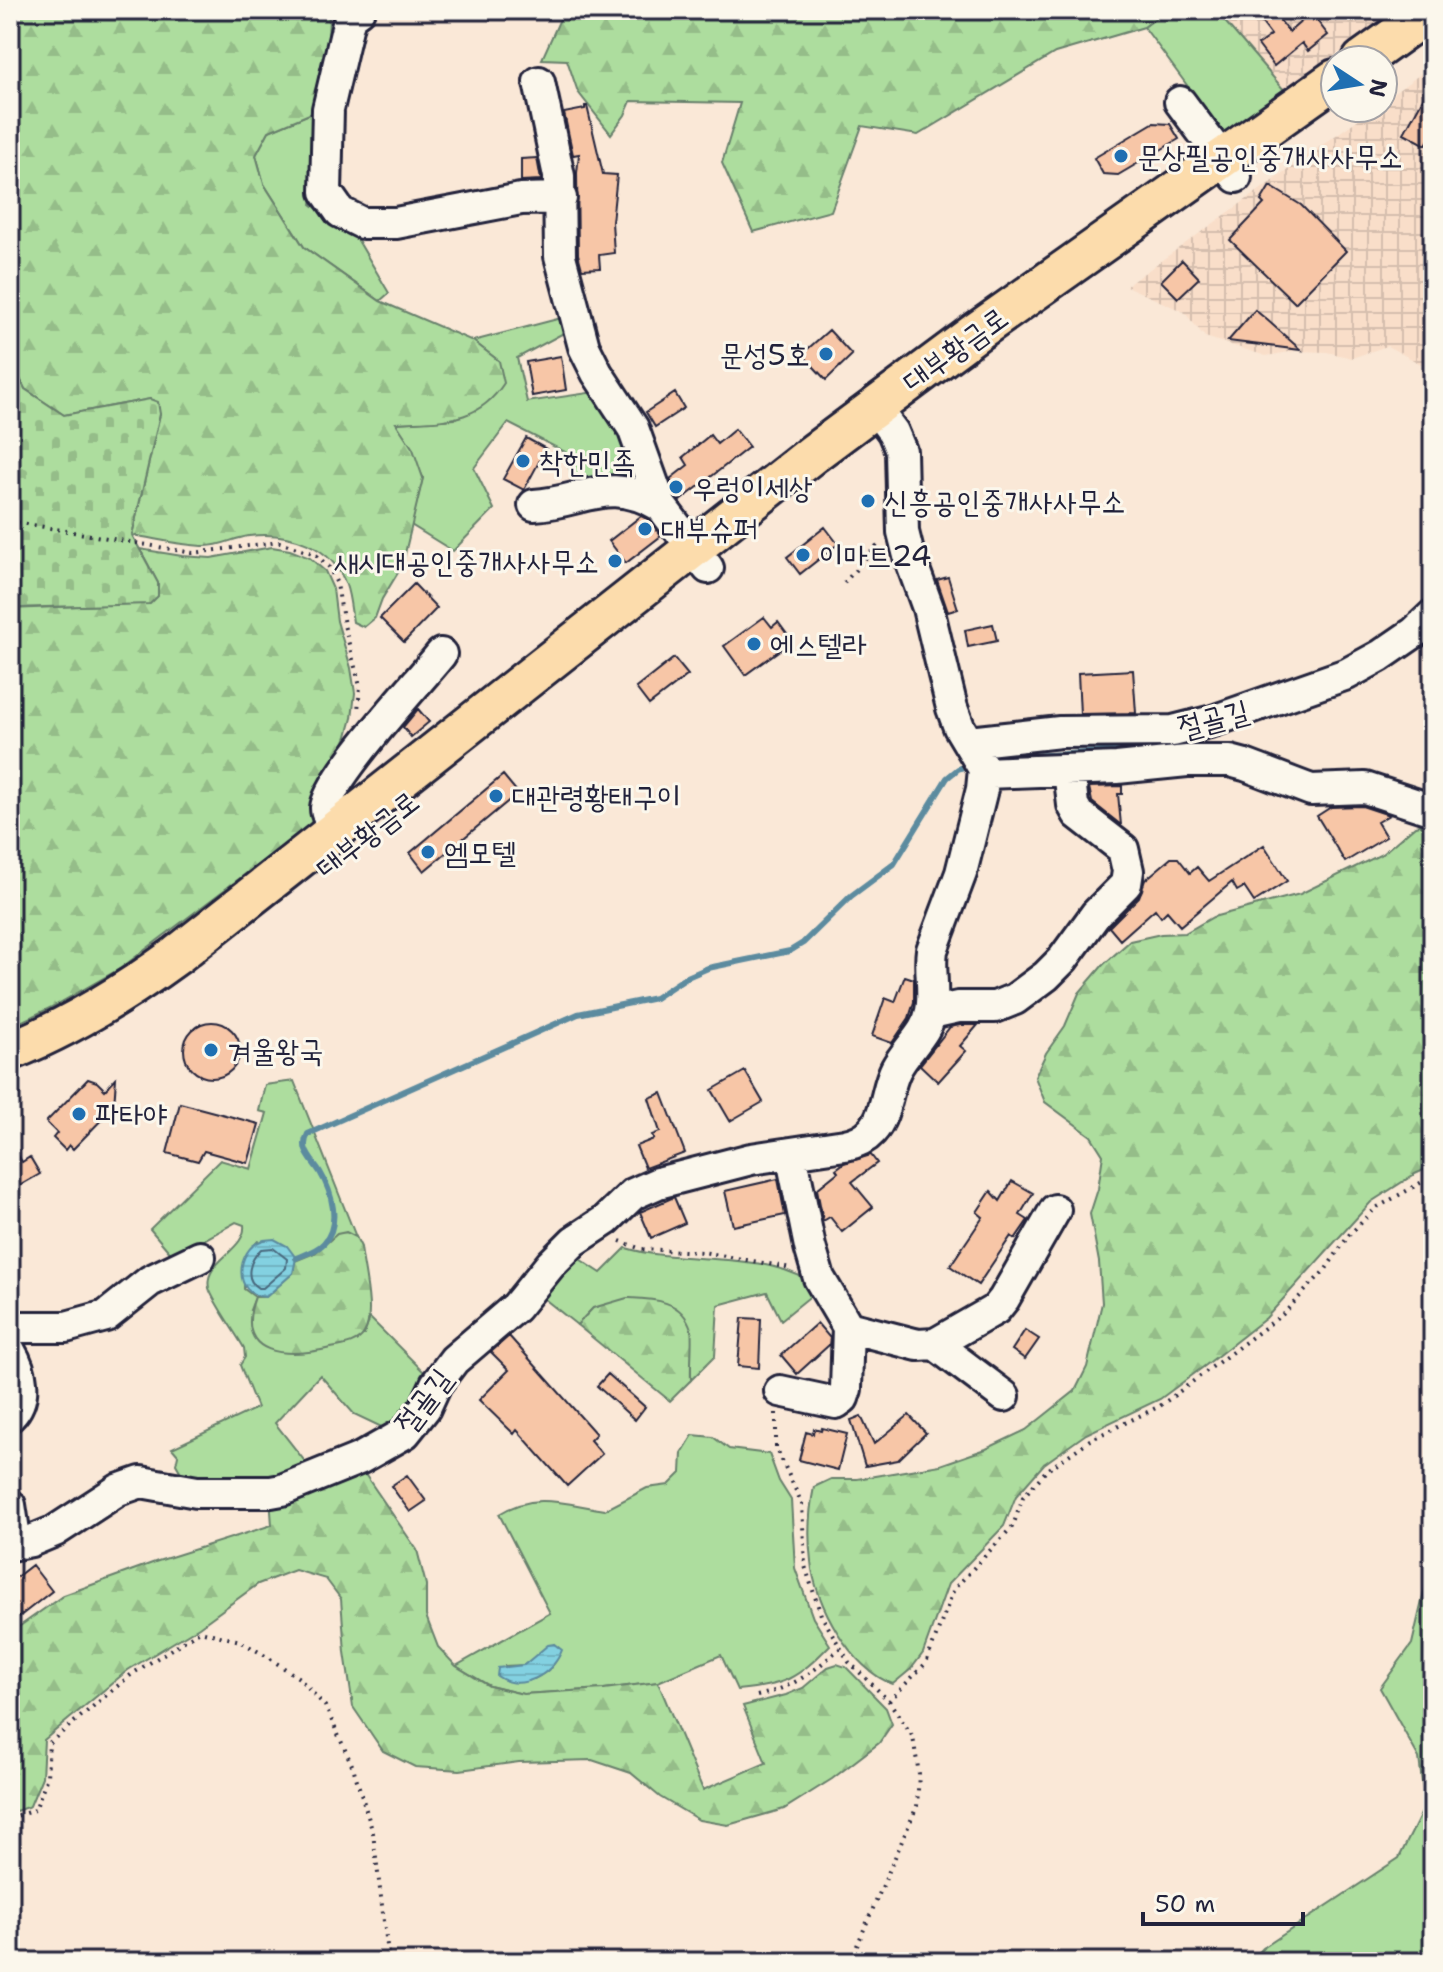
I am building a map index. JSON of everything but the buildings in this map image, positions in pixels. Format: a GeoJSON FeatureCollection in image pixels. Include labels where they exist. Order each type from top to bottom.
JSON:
{"type":"FeatureCollection","features":[{"type":"Feature","properties":{"kind":"main road"},"geometry":{"type":"LineString","coordinates":[[1384,44],[1432,10]]}},
{"type":"Feature","properties":{"kind":"main road"},"geometry":{"type":"LineString","coordinates":[[1399,61],[1433,37]]}},
{"type":"Feature","properties":{"kind":"main road","name":"대부황금로"},"geometry":{"type":"LineString","coordinates":[[1229,168],[1319,92]]}},
{"type":"Feature","properties":{"kind":"main road","name":"대부황금로"},"geometry":{"type":"LineString","coordinates":[[10,1074],[81,1043],[180,980],[701,558],[882,416],[975,333],[1229,168],[1319,116]]}},
{"type":"Feature","properties":{"kind":"main road","name":"대부황금로"},"geometry":{"type":"LineString","coordinates":[[10,1051],[78,1019],[137,984],[701,558]]}},
{"type":"Feature","properties":{"kind":"lane"},"geometry":{"type":"LineString","coordinates":[[359,10],[351,16],[348,24],[328,109],[326,192],[340,212],[362,223],[396,223],[521,199],[561,198]]}},
{"type":"Feature","properties":{"kind":"lane"},"geometry":{"type":"LineString","coordinates":[[539,82],[559,176],[560,256],[584,347],[633,428],[661,506],[701,558]]}},
{"type":"Feature","properties":{"kind":"lane"},"geometry":{"type":"LineString","coordinates":[[1180,102],[1229,168]]}},
{"type":"Feature","properties":{"kind":"lane"},"geometry":{"type":"LineString","coordinates":[[882,416],[901,451],[900,506],[909,556],[928,608],[952,708],[959,727],[981,760],[984,773],[961,873],[932,950],[931,1013],[958,1007],[995,1007],[1015,999],[1063,959],[1096,914],[1126,884],[1128,871],[1123,849],[1078,814],[1073,805],[1069,770]]}},
{"type":"Feature","properties":{"kind":"lane"},"geometry":{"type":"LineString","coordinates":[[534,505],[586,493],[611,491],[639,495],[661,506]]}},
{"type":"Feature","properties":{"kind":"lane","name":"절골길"},"geometry":{"type":"LineString","coordinates":[[969,742],[1060,732],[1173,731],[1213,721],[1347,674],[1415,632],[1433,615]]}},
{"type":"Feature","properties":{"kind":"lane"},"geometry":{"type":"LineString","coordinates":[[338,830],[328,818],[326,810],[329,797],[343,771],[441,654]]}},
{"type":"Feature","properties":{"kind":"lane","name":"절골길"},"geometry":{"type":"LineString","coordinates":[[984,773],[1230,761],[1311,790],[1365,788],[1433,810]]}},
{"type":"Feature","properties":{"kind":"lane","name":"절골길"},"geometry":{"type":"LineString","coordinates":[[13,1545],[55,1531],[129,1485],[153,1483],[197,1492],[271,1492],[377,1450],[405,1433],[425,1408],[436,1384],[454,1360],[516,1307],[551,1264],[633,1194],[644,1188],[751,1159],[856,1142],[872,1132],[897,1068],[927,1025],[931,1013]]}},
{"type":"Feature","properties":{"kind":"lane"},"geometry":{"type":"LineString","coordinates":[[780,1391],[836,1403],[843,1398],[846,1389],[848,1327],[819,1278],[791,1153]]}},
{"type":"Feature","properties":{"kind":"lane"},"geometry":{"type":"LineString","coordinates":[[848,1327],[918,1345],[935,1344],[996,1309],[1055,1210]]}},
{"type":"Feature","properties":{"kind":"lane"},"geometry":{"type":"LineString","coordinates":[[10,1327],[66,1327],[106,1316],[150,1281],[200,1257]]}},
{"type":"Feature","properties":{"kind":"lane"},"geometry":{"type":"LineString","coordinates":[[935,1344],[1004,1396]]}},
{"type":"Feature","properties":{"kind":"lane"},"geometry":{"type":"LineString","coordinates":[[10,1351],[21,1376],[22,1396],[10,1416]]}},
{"type":"Feature","properties":{"kind":"lane"},"geometry":{"type":"LineString","coordinates":[[10,1505],[13,1545]]}},
{"type":"Feature","properties":{"kind":"path"},"geometry":{"type":"LineString","coordinates":[[844,583],[881,541],[900,506]]}},
{"type":"Feature","properties":{"kind":"path"},"geometry":{"type":"LineString","coordinates":[[10,521],[193,553],[279,542],[315,554],[329,567],[337,584],[360,686],[357,719]]}},
{"type":"Feature","properties":{"kind":"path"},"geometry":{"type":"LineString","coordinates":[[889,1701],[926,1663],[954,1589],[1013,1526],[1023,1497],[1046,1471],[1090,1440],[1160,1406],[1272,1322],[1326,1269],[1349,1235],[1376,1208],[1433,1176]]}},
{"type":"Feature","properties":{"kind":"path"},"geometry":{"type":"LineString","coordinates":[[593,1227],[641,1249],[733,1255],[791,1268],[819,1278]]}},
{"type":"Feature","properties":{"kind":"path"},"geometry":{"type":"LineString","coordinates":[[780,1391],[776,1447],[802,1504],[805,1566],[821,1615],[849,1662],[889,1701],[913,1737],[919,1774],[917,1806],[850,1962]]}},
{"type":"Feature","properties":{"kind":"path"},"geometry":{"type":"LineString","coordinates":[[10,1818],[35,1810],[47,1777],[49,1743],[132,1674],[200,1631],[240,1641],[299,1678],[325,1706],[353,1767],[373,1833],[389,1962]]}},
{"type":"Feature","properties":{"kind":"path"},"geometry":{"type":"LineString","coordinates":[[757,1696],[781,1690],[808,1677],[841,1648]]}},
{"type":"Feature","properties":{"kind":"shaded area"},"geometry":{"type":"Polygon","coordinates":[[[1215,10],[1378,10],[1386,20],[1352,44],[1319,44],[1319,67],[1285,91],[1215,10]]]}},
{"type":"Feature","properties":{"kind":"shaded area"},"geometry":{"type":"Polygon","coordinates":[[[1433,65],[1433,135],[1428,144],[1433,148],[1433,358],[1421,364],[1387,346],[1352,358],[1327,352],[1295,351],[1266,356],[1205,337],[1184,312],[1126,286],[1352,124],[1399,124],[1399,89],[1433,65]]]}},
{"type":"Feature","properties":{"kind":"green space"},"geometry":{"type":"Polygon","coordinates":[[[10,10],[326,10],[329,16],[327,68],[319,110],[269,131],[256,155],[264,184],[304,247],[380,301],[473,341],[499,361],[504,383],[482,407],[470,413],[442,420],[396,423],[413,449],[423,478],[402,566],[382,599],[375,618],[364,627],[353,622],[347,589],[339,571],[330,560],[307,544],[264,535],[212,546],[197,546],[132,535],[160,414],[150,399],[64,415],[25,389],[10,359],[10,10]]]}},
{"type":"Feature","properties":{"kind":"green space"},"geometry":{"type":"Polygon","coordinates":[[[564,10],[1166,10],[1144,27],[1055,53],[918,135],[862,126],[831,211],[753,232],[722,163],[740,103],[631,101],[611,134],[578,92],[567,60],[542,59],[564,10]]]}},
{"type":"Feature","properties":{"kind":"green space"},"geometry":{"type":"Polygon","coordinates":[[[1166,10],[1215,10],[1285,91],[1223,134],[1144,27],[1166,10]]]}},
{"type":"Feature","properties":{"kind":"green space"},"geometry":{"type":"Polygon","coordinates":[[[319,110],[319,160],[311,204],[356,237],[389,293],[380,301],[304,247],[264,184],[256,155],[269,131],[319,110]]]}},
{"type":"Feature","properties":{"kind":"green space"},"geometry":{"type":"Polygon","coordinates":[[[569,316],[573,328],[517,358],[527,402],[602,391],[623,420],[637,487],[573,481],[565,452],[508,423],[474,468],[494,509],[453,551],[411,525],[423,477],[396,423],[455,419],[499,361],[473,341],[569,316]]]}},
{"type":"Feature","properties":{"kind":"green space"},"geometry":{"type":"Polygon","coordinates":[[[10,359],[25,389],[64,415],[150,399],[158,402],[160,414],[132,535],[158,583],[158,596],[150,604],[10,608],[10,359]]]}},
{"type":"Feature","properties":{"kind":"green space"},"geometry":{"type":"Polygon","coordinates":[[[272,547],[310,558],[325,571],[333,589],[337,621],[355,693],[347,736],[315,816],[309,826],[121,968],[10,1027],[10,609],[150,603],[158,583],[140,549],[211,558],[272,547]]]}},
{"type":"Feature","properties":{"kind":"green space"},"geometry":{"type":"Polygon","coordinates":[[[1433,822],[1433,1166],[1371,1202],[1266,1318],[1206,1365],[1160,1399],[1086,1434],[1044,1464],[1016,1496],[1004,1526],[948,1584],[923,1653],[911,1669],[893,1684],[878,1677],[850,1650],[827,1615],[819,1596],[810,1542],[814,1487],[831,1479],[857,1479],[940,1465],[986,1449],[1026,1430],[1075,1391],[1087,1367],[1102,1303],[1099,1262],[1090,1214],[1098,1189],[1103,1155],[1091,1136],[1045,1102],[1035,1077],[1046,1053],[1065,1026],[1079,993],[1103,965],[1130,941],[1161,934],[1185,933],[1213,917],[1300,894],[1382,854],[1415,826],[1433,822]]]}},
{"type":"Feature","properties":{"kind":"green space"},"geometry":{"type":"Polygon","coordinates":[[[294,1081],[356,1237],[341,1235],[315,1253],[295,1261],[296,1258],[258,1241],[249,1252],[244,1269],[244,1289],[255,1297],[250,1310],[364,1335],[370,1318],[430,1378],[392,1432],[354,1414],[320,1375],[275,1423],[310,1468],[274,1485],[187,1483],[176,1464],[178,1455],[172,1448],[257,1408],[240,1365],[245,1357],[244,1348],[209,1288],[212,1270],[239,1242],[244,1225],[236,1222],[172,1255],[150,1229],[220,1160],[251,1169],[267,1113],[259,1111],[265,1085],[294,1081]]]}},
{"type":"Feature","properties":{"kind":"green space"},"geometry":{"type":"Polygon","coordinates":[[[346,1232],[356,1237],[361,1247],[366,1279],[369,1315],[361,1337],[345,1345],[298,1353],[269,1349],[258,1343],[252,1332],[250,1317],[255,1297],[266,1297],[293,1273],[295,1261],[315,1253],[337,1234],[346,1232]]]}},
{"type":"Feature","properties":{"kind":"green space"},"geometry":{"type":"Polygon","coordinates":[[[626,1248],[670,1256],[766,1265],[809,1281],[813,1294],[781,1320],[767,1292],[718,1305],[715,1356],[691,1380],[691,1330],[593,1308],[577,1325],[537,1293],[569,1252],[601,1273],[626,1248]]]}},
{"type":"Feature","properties":{"kind":"green space"},"geometry":{"type":"Polygon","coordinates":[[[627,1298],[665,1303],[687,1319],[692,1339],[691,1380],[670,1401],[577,1325],[593,1308],[627,1298]]]}},
{"type":"Feature","properties":{"kind":"green space"},"geometry":{"type":"Polygon","coordinates":[[[693,1435],[713,1437],[729,1449],[769,1454],[779,1481],[791,1500],[795,1568],[813,1618],[830,1645],[818,1657],[789,1679],[737,1690],[721,1655],[658,1682],[523,1694],[490,1686],[456,1666],[550,1613],[499,1514],[539,1501],[605,1510],[647,1488],[669,1485],[681,1473],[682,1453],[693,1435]],[[554,1644],[524,1665],[504,1666],[534,1679],[551,1668],[561,1650],[554,1644]]]}},
{"type":"Feature","properties":{"kind":"green space"},"geometry":{"type":"Polygon","coordinates":[[[360,1467],[417,1550],[426,1585],[426,1616],[438,1647],[456,1666],[489,1686],[523,1694],[658,1682],[703,1790],[766,1763],[743,1706],[803,1688],[828,1667],[837,1664],[846,1667],[886,1708],[892,1724],[879,1743],[832,1779],[784,1809],[728,1825],[699,1820],[660,1797],[631,1773],[592,1760],[519,1762],[460,1770],[415,1767],[383,1751],[353,1707],[341,1599],[326,1579],[295,1570],[258,1584],[199,1627],[128,1670],[44,1740],[42,1777],[30,1806],[10,1813],[10,1633],[64,1595],[272,1525],[270,1497],[360,1467]]]}},
{"type":"Feature","properties":{"kind":"green space"},"geometry":{"type":"Polygon","coordinates":[[[1433,1554],[1433,1956],[1423,1962],[1250,1962],[1263,1948],[1399,1858],[1425,1806],[1419,1758],[1380,1688],[1412,1644],[1433,1554]]]}},
{"type":"Feature","properties":{"kind":"water"},"geometry":{"type":"Polygon","coordinates":[[[274,1239],[287,1246],[296,1258],[293,1273],[266,1297],[255,1295],[243,1281],[243,1262],[253,1246],[263,1240],[274,1239]]]}},
{"type":"Feature","properties":{"kind":"water"},"geometry":{"type":"Polygon","coordinates":[[[554,1644],[562,1650],[544,1673],[526,1682],[506,1681],[497,1676],[498,1668],[524,1665],[548,1645],[554,1644]]]}},
{"type":"Feature","properties":{"kind":"waterway"},"geometry":{"type":"LineString","coordinates":[[1363,682],[1385,670]]}},
{"type":"Feature","properties":{"kind":"waterway"},"geometry":{"type":"LineString","coordinates":[[995,758],[1158,749],[1210,736]]}},
{"type":"Feature","properties":{"kind":"waterway"},"geometry":{"type":"LineString","coordinates":[[296,1258],[324,1243],[333,1217],[328,1189],[306,1150],[308,1134],[578,1014],[655,998],[685,978],[708,968],[790,951],[803,943],[851,896],[894,864],[947,778],[958,769],[972,764]]}},
{"type":"Feature","properties":{"kind":"place","name":"문상필공인중개사사무소"},"geometry":{"type":"Point","coordinates":[1121,156]}},
{"type":"Feature","properties":{"kind":"place","name":"문성5호"},"geometry":{"type":"Point","coordinates":[826,354]}},
{"type":"Feature","properties":{"kind":"place","name":"착한민족"},"geometry":{"type":"Point","coordinates":[523,461]}},
{"type":"Feature","properties":{"kind":"place","name":"우렁이세상"},"geometry":{"type":"Point","coordinates":[676,487]}},
{"type":"Feature","properties":{"kind":"place","name":"신흥공인중개사사무소"},"geometry":{"type":"Point","coordinates":[868,501]}},
{"type":"Feature","properties":{"kind":"place","name":"대부슈퍼"},"geometry":{"type":"Point","coordinates":[645,529]}},
{"type":"Feature","properties":{"kind":"place","name":"이마트24"},"geometry":{"type":"Point","coordinates":[803,555]}},
{"type":"Feature","properties":{"kind":"place","name":"새시대공인중개사사무소"},"geometry":{"type":"Point","coordinates":[615,561]}},
{"type":"Feature","properties":{"kind":"place","name":"에스텔라"},"geometry":{"type":"Point","coordinates":[754,644]}},
{"type":"Feature","properties":{"kind":"place","name":"대관령황태구이"},"geometry":{"type":"Point","coordinates":[496,796]}},
{"type":"Feature","properties":{"kind":"place","name":"엠모텔"},"geometry":{"type":"Point","coordinates":[428,852]}},
{"type":"Feature","properties":{"kind":"place","name":"겨울왕국"},"geometry":{"type":"Point","coordinates":[211,1050]}},
{"type":"Feature","properties":{"kind":"place","name":"파타야"},"geometry":{"type":"Point","coordinates":[79,1114]}}]}
